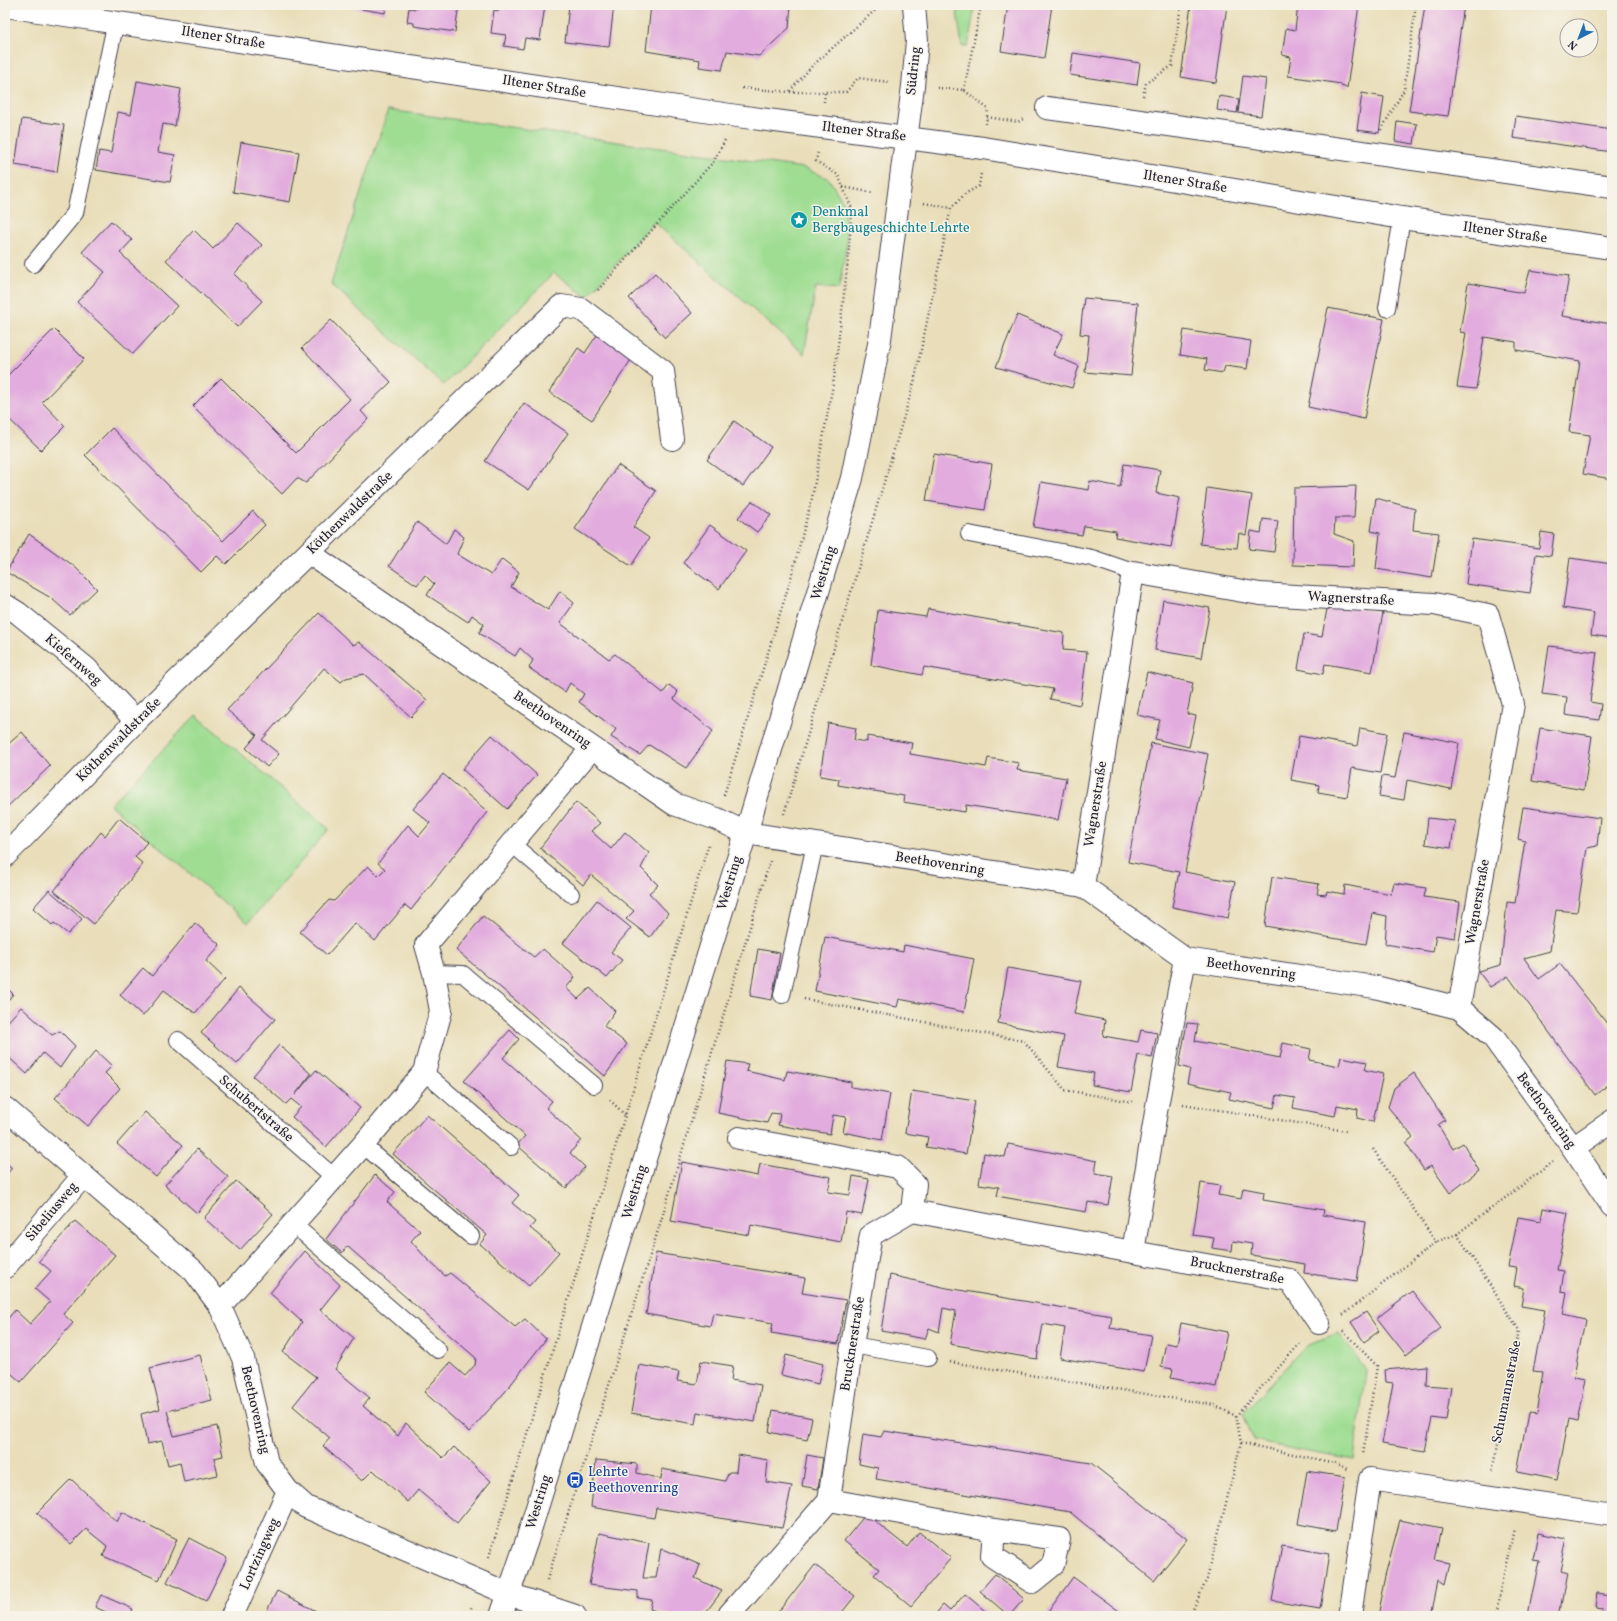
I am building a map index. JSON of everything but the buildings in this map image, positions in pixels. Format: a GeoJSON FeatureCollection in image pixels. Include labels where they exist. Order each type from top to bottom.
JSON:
{"type":"FeatureCollection","features":[{"type":"Feature","properties":{"kind":"street","name":"Südring"},"geometry":{"type":"LineString","coordinates":[[906,137],[917,41],[914,5]]}},
{"type":"Feature","properties":{"kind":"street","name":"Iltener Straße"},"geometry":{"type":"LineString","coordinates":[[5,6],[116,21],[737,116],[983,148],[1402,218],[1612,248]]}},
{"type":"Feature","properties":{"kind":"street"},"geometry":{"type":"LineString","coordinates":[[1047,108],[1612,187]]}},
{"type":"Feature","properties":{"kind":"street","name":"Westring"},"geometry":{"type":"LineString","coordinates":[[501,1616],[746,833],[852,478],[880,339],[906,137]]}},
{"type":"Feature","properties":{"kind":"street","name":"Köthenwaldstraße"},"geometry":{"type":"LineString","coordinates":[[5,856],[136,721],[561,306],[581,310],[663,371],[672,439]]}},
{"type":"Feature","properties":{"kind":"street","name":"Beethovenring"},"geometry":{"type":"LineString","coordinates":[[309,553],[674,804],[717,819],[746,833],[1082,886],[1185,959],[1375,987],[1459,1008],[1493,1037],[1573,1148],[1612,1206]]}},
{"type":"Feature","properties":{"kind":"street","name":"Wagnerstraße"},"geometry":{"type":"LineString","coordinates":[[1082,886],[1133,572],[1260,594],[1434,604],[1488,615],[1513,704],[1459,1008]]}},
{"type":"Feature","properties":{"kind":"street","name":"Kiefernweg"},"geometry":{"type":"LineString","coordinates":[[5,605],[18,613],[86,668],[136,721]]}},
{"type":"Feature","properties":{"kind":"street"},"geometry":{"type":"LineString","coordinates":[[220,1306],[335,1178],[424,1072],[441,1011],[434,972],[426,945],[592,748]]}},
{"type":"Feature","properties":{"kind":"street"},"geometry":{"type":"LineString","coordinates":[[1133,1252],[1158,1103],[1185,959]]}},
{"type":"Feature","properties":{"kind":"street","name":"Beethovenring"},"geometry":{"type":"LineString","coordinates":[[5,1108],[194,1271],[220,1306],[243,1358],[267,1463],[288,1491],[306,1507],[509,1594],[575,1616]]}},
{"type":"Feature","properties":{"kind":"street"},"geometry":{"type":"LineString","coordinates":[[1573,1148],[1612,1121]]}},
{"type":"Feature","properties":{"kind":"street"},"geometry":{"type":"LineString","coordinates":[[739,1138],[898,1167],[916,1184],[912,1211]]}},
{"type":"Feature","properties":{"kind":"street","name":"Sibeliusweg"},"geometry":{"type":"LineString","coordinates":[[5,1267],[83,1176]]}},
{"type":"Feature","properties":{"kind":"street","name":"Brucknerstraße"},"geometry":{"type":"LineString","coordinates":[[829,1500],[852,1345],[871,1235],[912,1211],[1290,1280],[1324,1324]]}},
{"type":"Feature","properties":{"kind":"street"},"geometry":{"type":"LineString","coordinates":[[1350,1616],[1370,1479],[1612,1515]]}},
{"type":"Feature","properties":{"kind":"street","name":"Lortzingweg"},"geometry":{"type":"LineString","coordinates":[[232,1616],[288,1491]]}},
{"type":"Feature","properties":{"kind":"street"},"geometry":{"type":"LineString","coordinates":[[728,1616],[829,1500],[994,1530]]}},
{"type":"Feature","properties":{"kind":"lane"},"geometry":{"type":"LineString","coordinates":[[33,264],[75,213],[116,21]]}},
{"type":"Feature","properties":{"kind":"lane"},"geometry":{"type":"LineString","coordinates":[[1386,308],[1402,218]]}},
{"type":"Feature","properties":{"kind":"lane"},"geometry":{"type":"LineString","coordinates":[[969,534],[1092,558],[1133,572]]}},
{"type":"Feature","properties":{"kind":"lane"},"geometry":{"type":"LineString","coordinates":[[512,844],[571,894]]}},
{"type":"Feature","properties":{"kind":"lane"},"geometry":{"type":"LineString","coordinates":[[782,995],[815,844]]}},
{"type":"Feature","properties":{"kind":"lane"},"geometry":{"type":"LineString","coordinates":[[434,972],[463,974],[594,1085]]}},
{"type":"Feature","properties":{"kind":"lane","name":"Schubertstraße"},"geometry":{"type":"LineString","coordinates":[[178,1040],[335,1178]]}},
{"type":"Feature","properties":{"kind":"lane"},"geometry":{"type":"LineString","coordinates":[[424,1072],[511,1147]]}},
{"type":"Feature","properties":{"kind":"lane"},"geometry":{"type":"LineString","coordinates":[[363,1145],[471,1236]]}},
{"type":"Feature","properties":{"kind":"lane"},"geometry":{"type":"LineString","coordinates":[[294,1224],[438,1350]]}},
{"type":"Feature","properties":{"kind":"lane"},"geometry":{"type":"LineString","coordinates":[[852,1345],[928,1358]]}},
{"type":"Feature","properties":{"kind":"path"},"geometry":{"type":"LineString","coordinates":[[790,92],[812,66],[881,5]]}},
{"type":"Feature","properties":{"kind":"path"},"geometry":{"type":"LineString","coordinates":[[964,90],[981,5]]}},
{"type":"Feature","properties":{"kind":"path"},"geometry":{"type":"LineString","coordinates":[[1139,121],[1146,83],[1172,66],[1181,5]]}},
{"type":"Feature","properties":{"kind":"path"},"geometry":{"type":"LineString","coordinates":[[1378,154],[1382,128],[1404,90],[1416,5]]}},
{"type":"Feature","properties":{"kind":"path"},"geometry":{"type":"LineString","coordinates":[[539,1604],[660,1224],[914,383],[951,208],[965,194],[979,186],[988,109],[964,90],[913,86],[858,78],[846,92],[790,92],[742,88]]}},
{"type":"Feature","properties":{"kind":"path"},"geometry":{"type":"LineString","coordinates":[[987,117],[1018,122],[1047,108]]}},
{"type":"Feature","properties":{"kind":"path"},"geometry":{"type":"LineString","coordinates":[[581,310],[714,161],[737,116]]}},
{"type":"Feature","properties":{"kind":"path"},"geometry":{"type":"LineString","coordinates":[[469,1616],[481,1582],[791,578],[810,505],[834,379],[848,260],[852,209],[838,175],[816,161]]}},
{"type":"Feature","properties":{"kind":"path"},"geometry":{"type":"LineString","coordinates":[[782,995],[1024,1041],[1065,1090],[1346,1131]]}},
{"type":"Feature","properties":{"kind":"path"},"geometry":{"type":"LineString","coordinates":[[1236,1416],[1324,1324],[1436,1242],[1457,1234],[1573,1148]]}},
{"type":"Feature","properties":{"kind":"path"},"geometry":{"type":"LineString","coordinates":[[1374,1149],[1436,1242]]}},
{"type":"Feature","properties":{"kind":"path","name":"Schumannstraße"},"geometry":{"type":"LineString","coordinates":[[1457,1234],[1519,1330],[1492,1471],[1489,1496]]}},
{"type":"Feature","properties":{"kind":"path"},"geometry":{"type":"LineString","coordinates":[[1324,1324],[1339,1327],[1377,1366],[1363,1458],[1370,1479]]}},
{"type":"Feature","properties":{"kind":"path"},"geometry":{"type":"LineString","coordinates":[[928,1358],[1214,1405],[1236,1416]]}},
{"type":"Feature","properties":{"kind":"path"},"geometry":{"type":"LineString","coordinates":[[1190,1616],[1207,1579],[1241,1443],[1236,1416]]}},
{"type":"Feature","properties":{"kind":"path"},"geometry":{"type":"LineString","coordinates":[[1241,1443],[1335,1463],[1370,1479]]}},
{"type":"Feature","properties":{"kind":"path"},"geometry":{"type":"LineString","coordinates":[[1496,1616],[1519,1501]]}},
{"type":"Feature","properties":{"kind":"green space"},"geometry":{"type":"Polygon","coordinates":[[[956,5],[975,5],[968,46],[962,46],[956,5]]]}},
{"type":"Feature","properties":{"kind":"green space"},"geometry":{"type":"Polygon","coordinates":[[[388,110],[804,168],[829,179],[844,204],[847,241],[839,289],[816,287],[804,354],[654,222],[587,297],[554,273],[444,385],[331,284],[388,110]]]}},
{"type":"Feature","properties":{"kind":"green space"},"geometry":{"type":"Polygon","coordinates":[[[196,715],[329,829],[248,923],[110,805],[196,715]]]}},
{"type":"Feature","properties":{"kind":"green space"},"geometry":{"type":"Polygon","coordinates":[[[1338,1333],[1353,1351],[1366,1371],[1354,1460],[1254,1441],[1243,1414],[1306,1345],[1338,1333]]]}},
{"type":"Feature","properties":{"kind":"place","name":"Denkmal Bergbaugeschichte Lehrte"},"geometry":{"type":"Point","coordinates":[799,220]}},
{"type":"Feature","properties":{"kind":"place","name":"Lehrte Beethovenring"},"geometry":{"type":"Point","coordinates":[575,1480]}}]}
